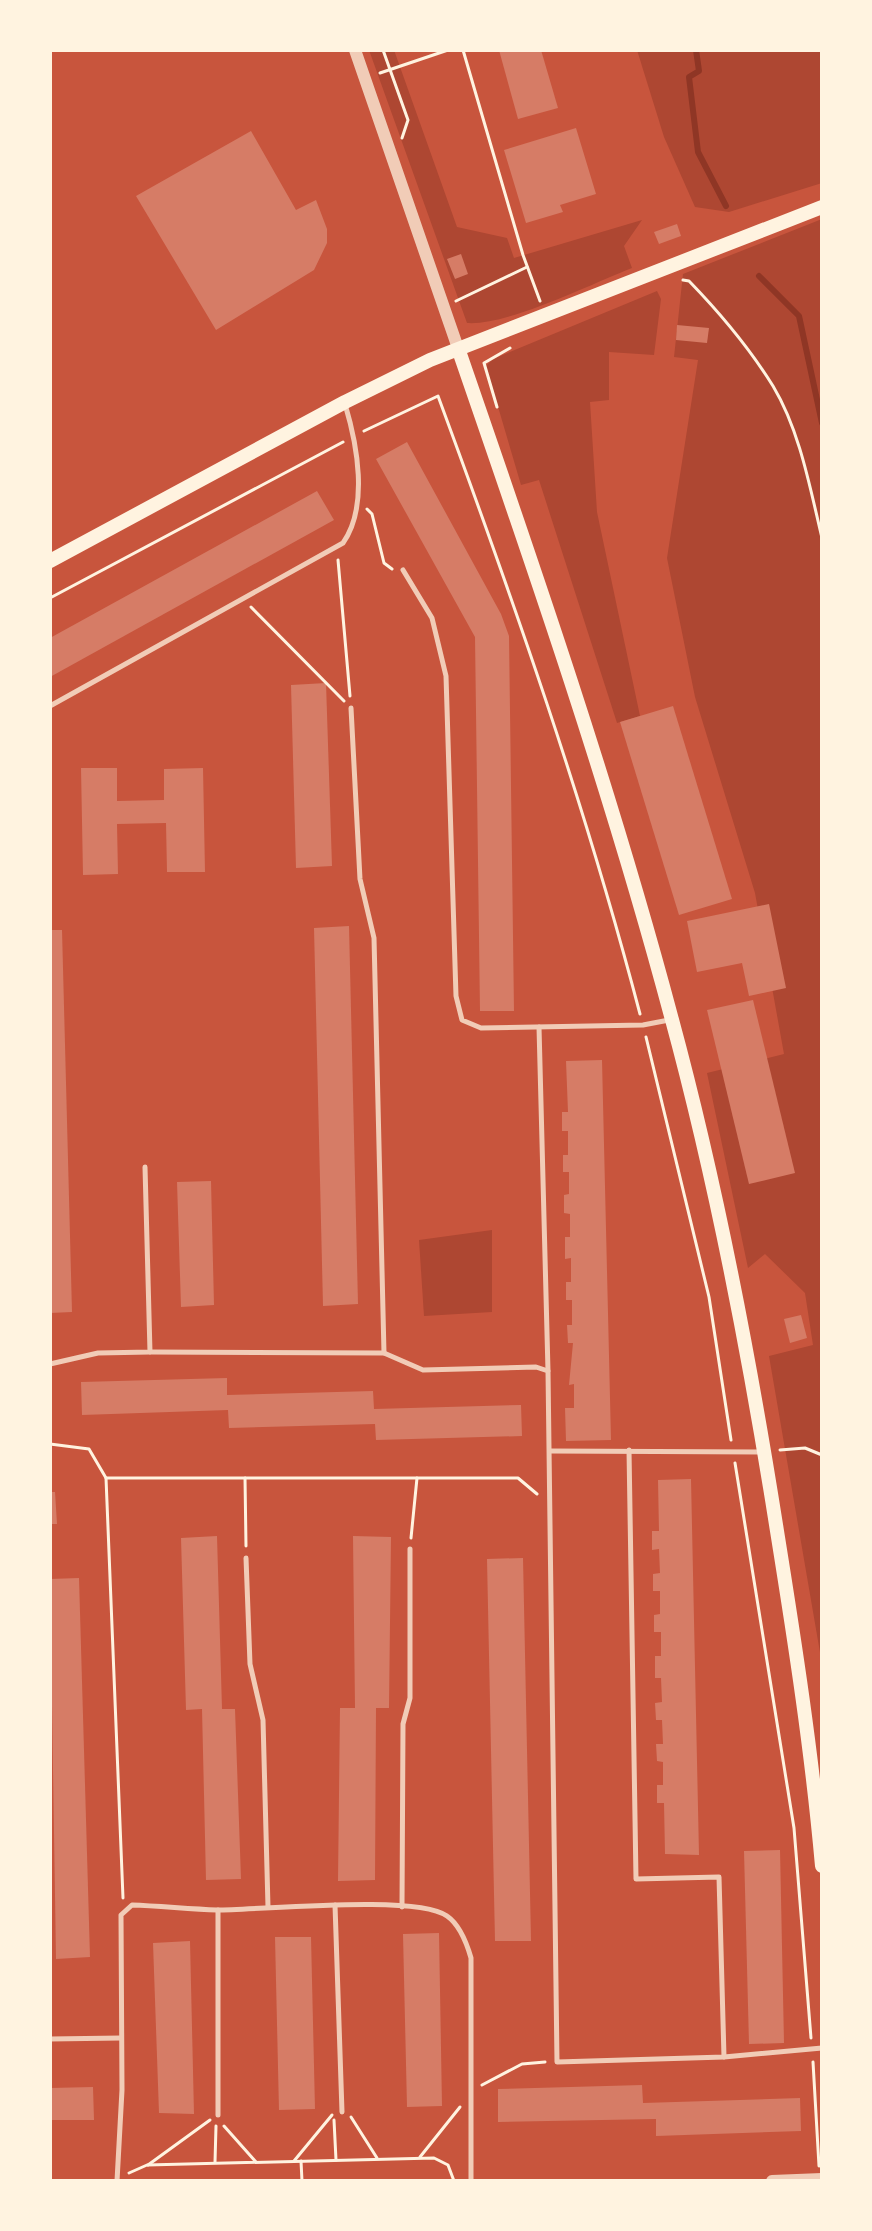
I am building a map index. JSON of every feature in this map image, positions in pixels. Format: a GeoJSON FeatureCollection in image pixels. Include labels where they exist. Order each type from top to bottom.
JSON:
{"type":"FeatureCollection","features":[{"type":"Feature","properties":{"kind":"main road"},"geometry":{"type":"LineString","coordinates":[[50,561],[345,402],[430,360],[822,207]]}},
{"type":"Feature","properties":{"kind":"main road"},"geometry":{"type":"LineString","coordinates":[[459,351],[594,750],[672,1019],[713,1191],[764,1452],[812,1752],[822,1866]]}},
{"type":"Feature","properties":{"kind":"street"},"geometry":{"type":"LineString","coordinates":[[355,50],[459,351]]}},
{"type":"Feature","properties":{"kind":"street"},"geometry":{"type":"LineString","coordinates":[[772,2181],[821,2179]]}},
{"type":"Feature","properties":{"kind":"lane"},"geometry":{"type":"LineString","coordinates":[[50,706],[337,547],[351,532],[356,498],[355,435],[345,402]]}},
{"type":"Feature","properties":{"kind":"lane"},"geometry":{"type":"LineString","coordinates":[[403,570],[432,618],[446,676],[457,1011],[462,1020],[474,1026],[539,1027],[643,1025],[672,1019]]}},
{"type":"Feature","properties":{"kind":"lane"},"geometry":{"type":"LineString","coordinates":[[351,708],[360,879],[374,938],[384,1353]]}},
{"type":"Feature","properties":{"kind":"lane"},"geometry":{"type":"LineString","coordinates":[[539,1027],[551,1507],[557,2062],[724,2057],[822,2048]]}},
{"type":"Feature","properties":{"kind":"lane"},"geometry":{"type":"LineString","coordinates":[[145,1167],[150,1352]]}},
{"type":"Feature","properties":{"kind":"lane"},"geometry":{"type":"LineString","coordinates":[[50,1364],[98,1353],[384,1353],[423,1370],[536,1367],[548,1371]]}},
{"type":"Feature","properties":{"kind":"lane"},"geometry":{"type":"LineString","coordinates":[[629,1450],[636,1879],[719,1877],[724,2057]]}},
{"type":"Feature","properties":{"kind":"lane"},"geometry":{"type":"LineString","coordinates":[[550,1451],[764,1452]]}},
{"type":"Feature","properties":{"kind":"lane"},"geometry":{"type":"LineString","coordinates":[[402,1907],[403,1724],[410,1698],[410,1549]]}},
{"type":"Feature","properties":{"kind":"lane"},"geometry":{"type":"LineString","coordinates":[[246,1558],[250,1664],[263,1720],[268,1907]]}},
{"type":"Feature","properties":{"kind":"lane"},"geometry":{"type":"LineString","coordinates":[[119,2181],[124,1909],[135,1905],[218,1910],[335,1905],[425,1907],[448,1916],[466,1942],[471,1958],[471,2181]]}},
{"type":"Feature","properties":{"kind":"lane"},"geometry":{"type":"LineString","coordinates":[[335,1905],[342,2112]]}},
{"type":"Feature","properties":{"kind":"lane"},"geometry":{"type":"LineString","coordinates":[[217,2116],[218,1910]]}},
{"type":"Feature","properties":{"kind":"lane"},"geometry":{"type":"LineString","coordinates":[[50,2039],[121,2038]]}},
{"type":"Feature","properties":{"kind":"path"},"geometry":{"type":"LineString","coordinates":[[383,50],[390,70]]}},
{"type":"Feature","properties":{"kind":"path"},"geometry":{"type":"LineString","coordinates":[[365,78],[448,50]]}},
{"type":"Feature","properties":{"kind":"path"},"geometry":{"type":"LineString","coordinates":[[463,50],[527,267],[546,316]]}},
{"type":"Feature","properties":{"kind":"path"},"geometry":{"type":"LineString","coordinates":[[453,303],[527,267]]}},
{"type":"Feature","properties":{"kind":"path"},"geometry":{"type":"LineString","coordinates":[[680,280],[689,281],[713,305],[774,388],[804,462],[822,538]]}},
{"type":"Feature","properties":{"kind":"path"},"geometry":{"type":"LineString","coordinates":[[498,409],[484,363],[511,347]]}},
{"type":"Feature","properties":{"kind":"path"},"geometry":{"type":"LineString","coordinates":[[50,598],[355,435],[438,396],[512,596],[561,745],[643,1025],[709,1297],[794,1828],[821,2179]]}},
{"type":"Feature","properties":{"kind":"path"},"geometry":{"type":"LineString","coordinates":[[356,498],[372,514],[384,563],[392,570],[403,570]]}},
{"type":"Feature","properties":{"kind":"path"},"geometry":{"type":"LineString","coordinates":[[337,547],[351,708]]}},
{"type":"Feature","properties":{"kind":"path"},"geometry":{"type":"LineString","coordinates":[[242,599],[351,708]]}},
{"type":"Feature","properties":{"kind":"path"},"geometry":{"type":"LineString","coordinates":[[50,1444],[89,1449],[106,1478],[124,1909]]}},
{"type":"Feature","properties":{"kind":"path"},"geometry":{"type":"LineString","coordinates":[[764,1452],[805,1448],[822,1455]]}},
{"type":"Feature","properties":{"kind":"path"},"geometry":{"type":"LineString","coordinates":[[106,1478],[518,1478],[551,1507]]}},
{"type":"Feature","properties":{"kind":"path"},"geometry":{"type":"LineString","coordinates":[[245,1478],[246,1558]]}},
{"type":"Feature","properties":{"kind":"path"},"geometry":{"type":"LineString","coordinates":[[410,1549],[417,1478]]}},
{"type":"Feature","properties":{"kind":"path"},"geometry":{"type":"LineString","coordinates":[[522,2064],[557,2062]]}},
{"type":"Feature","properties":{"kind":"path"},"geometry":{"type":"LineString","coordinates":[[334,2112],[348,2112],[378,2159]]}},
{"type":"Feature","properties":{"kind":"path"},"geometry":{"type":"LineString","coordinates":[[334,2112],[336,2161]]}},
{"type":"Feature","properties":{"kind":"path"},"geometry":{"type":"LineString","coordinates":[[294,2161],[334,2112]]}},
{"type":"Feature","properties":{"kind":"path"},"geometry":{"type":"LineString","coordinates":[[217,2116],[256,2162]]}},
{"type":"Feature","properties":{"kind":"path"},"geometry":{"type":"LineString","coordinates":[[215,2164],[217,2116]]}},
{"type":"Feature","properties":{"kind":"path"},"geometry":{"type":"LineString","coordinates":[[119,2181],[217,2116]]}},
{"type":"Feature","properties":{"kind":"path"},"geometry":{"type":"LineString","coordinates":[[147,2165],[434,2158],[448,2165],[454,2181]]}},
{"type":"Feature","properties":{"kind":"path"},"geometry":{"type":"LineString","coordinates":[[301,2161],[302,2181]]}},
{"type":"Feature","properties":{"kind":"shaded area"},"geometry":{"type":"Polygon","coordinates":[[[369,50],[394,50],[457,227],[507,238],[514,258],[642,220],[624,246],[632,268],[526,311],[504,318],[467,323],[369,50]]]}},
{"type":"Feature","properties":{"kind":"shaded area"},"geometry":{"type":"Polygon","coordinates":[[[637,50],[822,50],[822,183],[729,212],[695,207],[664,137],[637,50]]]}},
{"type":"Feature","properties":{"kind":"shaded area"},"geometry":{"type":"Polygon","coordinates":[[[822,219],[822,1664],[769,1356],[813,1345],[805,1293],[765,1254],[748,1268],[707,1073],[784,1054],[755,893],[695,697],[667,558],[698,360],[674,357],[683,274],[822,219]]]}},
{"type":"Feature","properties":{"kind":"shaded area"},"geometry":{"type":"Polygon","coordinates":[[[657,291],[661,299],[654,355],[609,352],[609,400],[590,402],[597,512],[640,716],[617,723],[539,480],[521,485],[486,366],[493,359],[657,291]]]}},
{"type":"Feature","properties":{"kind":"shaded area"},"geometry":{"type":"Polygon","coordinates":[[[492,1230],[492,1312],[424,1316],[419,1240],[492,1230]]]}},
{"type":"Feature","properties":{"kind":"building"},"geometry":{"type":"Polygon","coordinates":[[[499,50],[541,50],[558,108],[518,119],[499,50]]]}},
{"type":"Feature","properties":{"kind":"building"},"geometry":{"type":"Polygon","coordinates":[[[576,128],[596,194],[560,205],[563,212],[526,223],[504,150],[576,128]]]}},
{"type":"Feature","properties":{"kind":"building"},"geometry":{"type":"Polygon","coordinates":[[[251,131],[296,210],[316,200],[327,229],[327,243],[314,270],[216,330],[136,196],[251,131]]]}},
{"type":"Feature","properties":{"kind":"building"},"geometry":{"type":"Polygon","coordinates":[[[677,224],[681,236],[659,244],[654,232],[677,224]]]}},
{"type":"Feature","properties":{"kind":"building"},"geometry":{"type":"Polygon","coordinates":[[[461,254],[468,274],[455,279],[447,259],[461,254]]]}},
{"type":"Feature","properties":{"kind":"building"},"geometry":{"type":"Polygon","coordinates":[[[677,325],[709,328],[707,343],[676,340],[677,325]]]}},
{"type":"Feature","properties":{"kind":"building"},"geometry":{"type":"Polygon","coordinates":[[[407,442],[501,614],[509,636],[514,1011],[480,1011],[475,637],[376,459],[407,442]]]}},
{"type":"Feature","properties":{"kind":"building"},"geometry":{"type":"Polygon","coordinates":[[[317,491],[334,520],[50,677],[50,638],[317,491]]]}},
{"type":"Feature","properties":{"kind":"building"},"geometry":{"type":"Polygon","coordinates":[[[326,683],[332,866],[296,868],[291,685],[326,683]]]}},
{"type":"Feature","properties":{"kind":"building"},"geometry":{"type":"Polygon","coordinates":[[[673,706],[732,899],[679,915],[620,722],[673,706]]]}},
{"type":"Feature","properties":{"kind":"building"},"geometry":{"type":"Polygon","coordinates":[[[81,768],[117,768],[117,801],[164,800],[164,769],[203,768],[205,872],[167,872],[166,823],[117,824],[118,874],[83,875],[81,768]]]}},
{"type":"Feature","properties":{"kind":"building"},"geometry":{"type":"Polygon","coordinates":[[[769,904],[786,988],[749,996],[742,963],[697,972],[687,921],[769,904]]]}},
{"type":"Feature","properties":{"kind":"building"},"geometry":{"type":"Polygon","coordinates":[[[349,926],[358,1304],[323,1306],[314,928],[349,926]]]}},
{"type":"Feature","properties":{"kind":"building"},"geometry":{"type":"Polygon","coordinates":[[[50,930],[62,930],[72,1312],[50,1313],[50,930]]]}},
{"type":"Feature","properties":{"kind":"building"},"geometry":{"type":"Polygon","coordinates":[[[753,1000],[795,1173],[749,1184],[707,1010],[753,1000]]]}},
{"type":"Feature","properties":{"kind":"building"},"geometry":{"type":"Polygon","coordinates":[[[602,1060],[611,1440],[566,1441],[565,1408],[574,1408],[574,1384],[569,1385],[573,1343],[568,1343],[567,1325],[572,1325],[572,1300],[566,1300],[566,1282],[571,1282],[571,1258],[565,1259],[565,1237],[570,1237],[570,1214],[564,1213],[564,1195],[569,1194],[569,1172],[563,1172],[563,1155],[568,1155],[568,1131],[562,1131],[562,1112],[568,1112],[566,1061],[602,1060]]]}},
{"type":"Feature","properties":{"kind":"building"},"geometry":{"type":"Polygon","coordinates":[[[211,1181],[214,1305],[181,1307],[177,1182],[211,1181]]]}},
{"type":"Feature","properties":{"kind":"building"},"geometry":{"type":"Polygon","coordinates":[[[801,1315],[807,1338],[790,1343],[784,1319],[801,1315]]]}},
{"type":"Feature","properties":{"kind":"building"},"geometry":{"type":"Polygon","coordinates":[[[227,1378],[227,1395],[373,1391],[374,1409],[521,1405],[522,1436],[376,1440],[375,1424],[229,1428],[228,1410],[82,1415],[81,1382],[227,1378]]]}},
{"type":"Feature","properties":{"kind":"building"},"geometry":{"type":"Polygon","coordinates":[[[691,1479],[699,1855],[665,1854],[664,1803],[657,1803],[657,1785],[663,1785],[663,1762],[657,1761],[656,1744],[663,1744],[662,1720],[656,1720],[655,1703],[662,1702],[661,1678],[655,1678],[655,1656],[661,1656],[661,1632],[654,1632],[654,1615],[660,1614],[660,1591],[653,1591],[653,1574],[660,1573],[659,1549],[652,1550],[652,1531],[659,1531],[658,1480],[691,1479]]]}},
{"type":"Feature","properties":{"kind":"building"},"geometry":{"type":"Polygon","coordinates":[[[50,1492],[55,1492],[57,1524],[50,1524],[50,1492]]]}},
{"type":"Feature","properties":{"kind":"building"},"geometry":{"type":"Polygon","coordinates":[[[217,1536],[222,1709],[235,1709],[241,1879],[206,1880],[202,1709],[186,1710],[181,1538],[217,1536]]]}},
{"type":"Feature","properties":{"kind":"building"},"geometry":{"type":"Polygon","coordinates":[[[353,1536],[391,1537],[389,1708],[376,1708],[375,1880],[338,1881],[340,1708],[355,1708],[353,1536]]]}},
{"type":"Feature","properties":{"kind":"building"},"geometry":{"type":"Polygon","coordinates":[[[523,1558],[531,1941],[495,1941],[487,1559],[523,1558]]]}},
{"type":"Feature","properties":{"kind":"building"},"geometry":{"type":"Polygon","coordinates":[[[79,1578],[90,1957],[56,1959],[50,1579],[79,1578]]]}},
{"type":"Feature","properties":{"kind":"building"},"geometry":{"type":"Polygon","coordinates":[[[780,1850],[784,2043],[749,2044],[744,1851],[780,1850]]]}},
{"type":"Feature","properties":{"kind":"building"},"geometry":{"type":"Polygon","coordinates":[[[439,1933],[442,2106],[407,2107],[403,1934],[439,1933]]]}},
{"type":"Feature","properties":{"kind":"building"},"geometry":{"type":"Polygon","coordinates":[[[275,1937],[311,1937],[315,2109],[279,2110],[275,1937]]]}},
{"type":"Feature","properties":{"kind":"building"},"geometry":{"type":"Polygon","coordinates":[[[190,1941],[194,2114],[159,2113],[153,1943],[190,1941]]]}},
{"type":"Feature","properties":{"kind":"building"},"geometry":{"type":"Polygon","coordinates":[[[642,2085],[643,2103],[800,2098],[801,2131],[656,2136],[656,2119],[498,2122],[498,2089],[642,2085]]]}},
{"type":"Feature","properties":{"kind":"building"},"geometry":{"type":"Polygon","coordinates":[[[93,2087],[94,2120],[50,2120],[50,2088],[93,2087]]]}},
{"type":"Feature","properties":{"kind":"waterway"},"geometry":{"type":"LineString","coordinates":[[696,50],[699,71],[689,77],[698,152],[726,206]]}},
{"type":"Feature","properties":{"kind":"waterway"},"geometry":{"type":"LineString","coordinates":[[759,276],[799,316],[822,423]]}}]}
